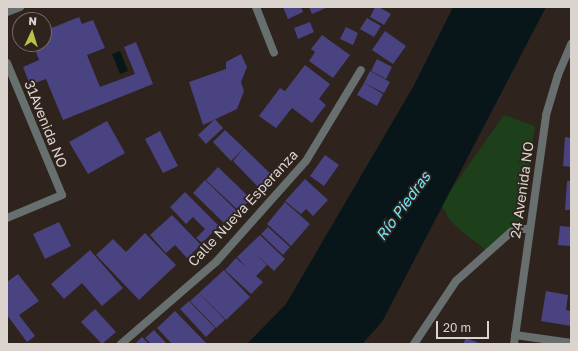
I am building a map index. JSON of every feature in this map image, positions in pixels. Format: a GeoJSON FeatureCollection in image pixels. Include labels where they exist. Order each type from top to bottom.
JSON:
{"type":"FeatureCollection","features":[{"type":"Feature","properties":{"kind":"street"},"geometry":{"type":"LineString","coordinates":[[7,12],[20,7]]}},
{"type":"Feature","properties":{"kind":"street"},"geometry":{"type":"LineString","coordinates":[[256,7],[274,53]]}},
{"type":"Feature","properties":{"kind":"street","name":"24 Avenida NO"},"geometry":{"type":"LineString","coordinates":[[514,344],[546,115],[558,74],[568,54],[571,44]]}},
{"type":"Feature","properties":{"kind":"street","name":"31Avenida NO"},"geometry":{"type":"LineString","coordinates":[[7,63],[62,195],[7,218]]}},
{"type":"Feature","properties":{"kind":"street","name":"Calle Nueva Esperanza"},"geometry":{"type":"LineString","coordinates":[[121,344],[216,262],[306,161],[361,70]]}},
{"type":"Feature","properties":{"kind":"street"},"geometry":{"type":"LineString","coordinates":[[414,344],[456,281],[511,232],[520,229],[530,229]]}},
{"type":"Feature","properties":{"kind":"street"},"geometry":{"type":"LineString","coordinates":[[515,335],[571,344]]}},
{"type":"Feature","properties":{"kind":"green space"},"geometry":{"type":"Polygon","coordinates":[[[504,115],[535,126],[520,224],[486,250],[461,231],[449,219],[441,204],[504,115]]]}},
{"type":"Feature","properties":{"kind":"water","name":"Río Piedras"},"geometry":{"type":"Polygon","coordinates":[[[453,7],[546,7],[382,322],[362,344],[247,344],[286,304],[413,87],[453,7]]]}},
{"type":"Feature","properties":{"kind":"water"},"geometry":{"type":"Polygon","coordinates":[[[120,51],[128,71],[120,74],[112,54],[120,51]]]}},
{"type":"Feature","properties":{"kind":"building"},"geometry":{"type":"Polygon","coordinates":[[[283,7],[301,7],[303,12],[288,19],[283,7]]]}},
{"type":"Feature","properties":{"kind":"building"},"geometry":{"type":"Polygon","coordinates":[[[309,7],[328,7],[312,14],[309,7]]]}},
{"type":"Feature","properties":{"kind":"building"},"geometry":{"type":"Polygon","coordinates":[[[375,7],[379,7],[391,14],[384,25],[370,17],[375,7]]]}},
{"type":"Feature","properties":{"kind":"building"},"geometry":{"type":"Polygon","coordinates":[[[79,17],[82,24],[93,20],[105,48],[87,55],[100,87],[135,74],[124,47],[136,42],[153,84],[63,120],[46,79],[30,85],[23,67],[39,60],[36,52],[52,52],[52,28],[79,17]]]}},
{"type":"Feature","properties":{"kind":"building"},"geometry":{"type":"Polygon","coordinates":[[[367,18],[381,26],[374,37],[360,29],[367,18]]]}},
{"type":"Feature","properties":{"kind":"building"},"geometry":{"type":"Polygon","coordinates":[[[310,22],[314,32],[298,39],[294,28],[310,22]]]}},
{"type":"Feature","properties":{"kind":"building"},"geometry":{"type":"Polygon","coordinates":[[[346,27],[358,33],[353,45],[340,39],[346,27]]]}},
{"type":"Feature","properties":{"kind":"building"},"geometry":{"type":"Polygon","coordinates":[[[385,31],[406,46],[393,64],[372,50],[385,31]]]}},
{"type":"Feature","properties":{"kind":"building"},"geometry":{"type":"Polygon","coordinates":[[[322,35],[350,55],[333,78],[309,61],[315,52],[311,49],[322,35]]]}},
{"type":"Feature","properties":{"kind":"building"},"geometry":{"type":"Polygon","coordinates":[[[241,54],[247,67],[241,82],[244,91],[237,109],[203,125],[189,82],[226,69],[226,62],[241,54]]]}},
{"type":"Feature","properties":{"kind":"building"},"geometry":{"type":"Polygon","coordinates":[[[377,59],[392,67],[386,79],[371,71],[377,59]]]}},
{"type":"Feature","properties":{"kind":"building"},"geometry":{"type":"Polygon","coordinates":[[[305,65],[330,84],[319,99],[326,105],[312,123],[292,108],[276,128],[259,116],[280,88],[285,91],[305,65]]]}},
{"type":"Feature","properties":{"kind":"building"},"geometry":{"type":"Polygon","coordinates":[[[370,71],[390,82],[384,93],[364,83],[370,71]]]}},
{"type":"Feature","properties":{"kind":"building"},"geometry":{"type":"Polygon","coordinates":[[[364,83],[383,94],[377,106],[357,95],[364,83]]]}},
{"type":"Feature","properties":{"kind":"building"},"geometry":{"type":"Polygon","coordinates":[[[215,119],[223,128],[206,144],[198,135],[215,119]]]}},
{"type":"Feature","properties":{"kind":"building"},"geometry":{"type":"Polygon","coordinates":[[[107,121],[125,153],[88,174],[69,142],[107,121]]]}},
{"type":"Feature","properties":{"kind":"building"},"geometry":{"type":"Polygon","coordinates":[[[225,130],[244,148],[231,161],[213,142],[225,130]]]}},
{"type":"Feature","properties":{"kind":"building"},"geometry":{"type":"Polygon","coordinates":[[[160,131],[178,166],[163,173],[145,139],[160,131]]]}},
{"type":"Feature","properties":{"kind":"building"},"geometry":{"type":"Polygon","coordinates":[[[565,137],[571,138],[571,167],[563,166],[565,137]]]}},
{"type":"Feature","properties":{"kind":"building"},"geometry":{"type":"Polygon","coordinates":[[[244,148],[277,180],[264,193],[233,161],[244,148]]]}},
{"type":"Feature","properties":{"kind":"building"},"geometry":{"type":"Polygon","coordinates":[[[325,155],[339,165],[324,186],[310,176],[325,155]]]}},
{"type":"Feature","properties":{"kind":"building"},"geometry":{"type":"Polygon","coordinates":[[[218,167],[251,199],[239,211],[206,180],[218,167]]]}},
{"type":"Feature","properties":{"kind":"building"},"geometry":{"type":"Polygon","coordinates":[[[305,179],[328,200],[313,216],[306,209],[301,214],[285,201],[305,179]]]}},
{"type":"Feature","properties":{"kind":"building"},"geometry":{"type":"Polygon","coordinates":[[[205,180],[238,212],[225,224],[193,193],[205,180]]]}},
{"type":"Feature","properties":{"kind":"building"},"geometry":{"type":"Polygon","coordinates":[[[567,181],[571,181],[571,210],[565,210],[567,181]]]}},
{"type":"Feature","properties":{"kind":"building"},"geometry":{"type":"Polygon","coordinates":[[[185,192],[219,226],[202,243],[196,238],[205,229],[193,217],[186,224],[170,207],[185,192]]]}},
{"type":"Feature","properties":{"kind":"building"},"geometry":{"type":"Polygon","coordinates":[[[285,202],[310,224],[291,246],[267,224],[285,202]]]}},
{"type":"Feature","properties":{"kind":"building"},"geometry":{"type":"Polygon","coordinates":[[[172,215],[201,245],[187,258],[175,245],[166,253],[150,235],[172,215]]]}},
{"type":"Feature","properties":{"kind":"building"},"geometry":{"type":"Polygon","coordinates":[[[59,222],[71,246],[45,259],[33,234],[59,222]]]}},
{"type":"Feature","properties":{"kind":"building"},"geometry":{"type":"Polygon","coordinates":[[[560,226],[571,227],[571,246],[558,245],[560,226]]]}},
{"type":"Feature","properties":{"kind":"building"},"geometry":{"type":"Polygon","coordinates":[[[268,227],[290,247],[283,255],[261,234],[268,227]]]}},
{"type":"Feature","properties":{"kind":"building"},"geometry":{"type":"Polygon","coordinates":[[[145,233],[176,265],[139,300],[96,255],[113,239],[126,252],[145,233]]]}},
{"type":"Feature","properties":{"kind":"building"},"geometry":{"type":"Polygon","coordinates":[[[260,235],[285,259],[274,271],[254,252],[267,265],[256,276],[263,282],[251,294],[225,270],[236,258],[246,267],[237,257],[260,235]]]}},
{"type":"Feature","properties":{"kind":"building"},"geometry":{"type":"Polygon","coordinates":[[[90,250],[123,288],[102,306],[82,283],[64,299],[51,284],[90,250]]]}},
{"type":"Feature","properties":{"kind":"building"},"geometry":{"type":"Polygon","coordinates":[[[224,270],[250,297],[226,320],[199,293],[224,270]]]}},
{"type":"Feature","properties":{"kind":"building"},"geometry":{"type":"Polygon","coordinates":[[[18,274],[39,301],[19,315],[35,336],[27,342],[7,315],[7,282],[18,274]]]}},
{"type":"Feature","properties":{"kind":"building"},"geometry":{"type":"Polygon","coordinates":[[[546,291],[568,295],[566,310],[571,311],[571,326],[541,321],[546,291]]]}},
{"type":"Feature","properties":{"kind":"building"},"geometry":{"type":"Polygon","coordinates":[[[199,293],[225,320],[216,328],[190,301],[199,293]]]}},
{"type":"Feature","properties":{"kind":"building"},"geometry":{"type":"Polygon","coordinates":[[[189,301],[215,328],[206,337],[180,309],[189,301]]]}},
{"type":"Feature","properties":{"kind":"building"},"geometry":{"type":"Polygon","coordinates":[[[95,309],[116,332],[102,344],[81,322],[95,309]]]}},
{"type":"Feature","properties":{"kind":"building"},"geometry":{"type":"Polygon","coordinates":[[[175,311],[207,344],[172,344],[157,328],[175,311]]]}},
{"type":"Feature","properties":{"kind":"building"},"geometry":{"type":"Polygon","coordinates":[[[154,330],[167,344],[151,344],[145,338],[154,330]]]}},
{"type":"Feature","properties":{"kind":"building"},"geometry":{"type":"Polygon","coordinates":[[[142,337],[149,344],[135,344],[142,337]]]}},
{"type":"Feature","properties":{"kind":"building"},"geometry":{"type":"Polygon","coordinates":[[[466,338],[482,344],[463,344],[466,338]]]}}]}
